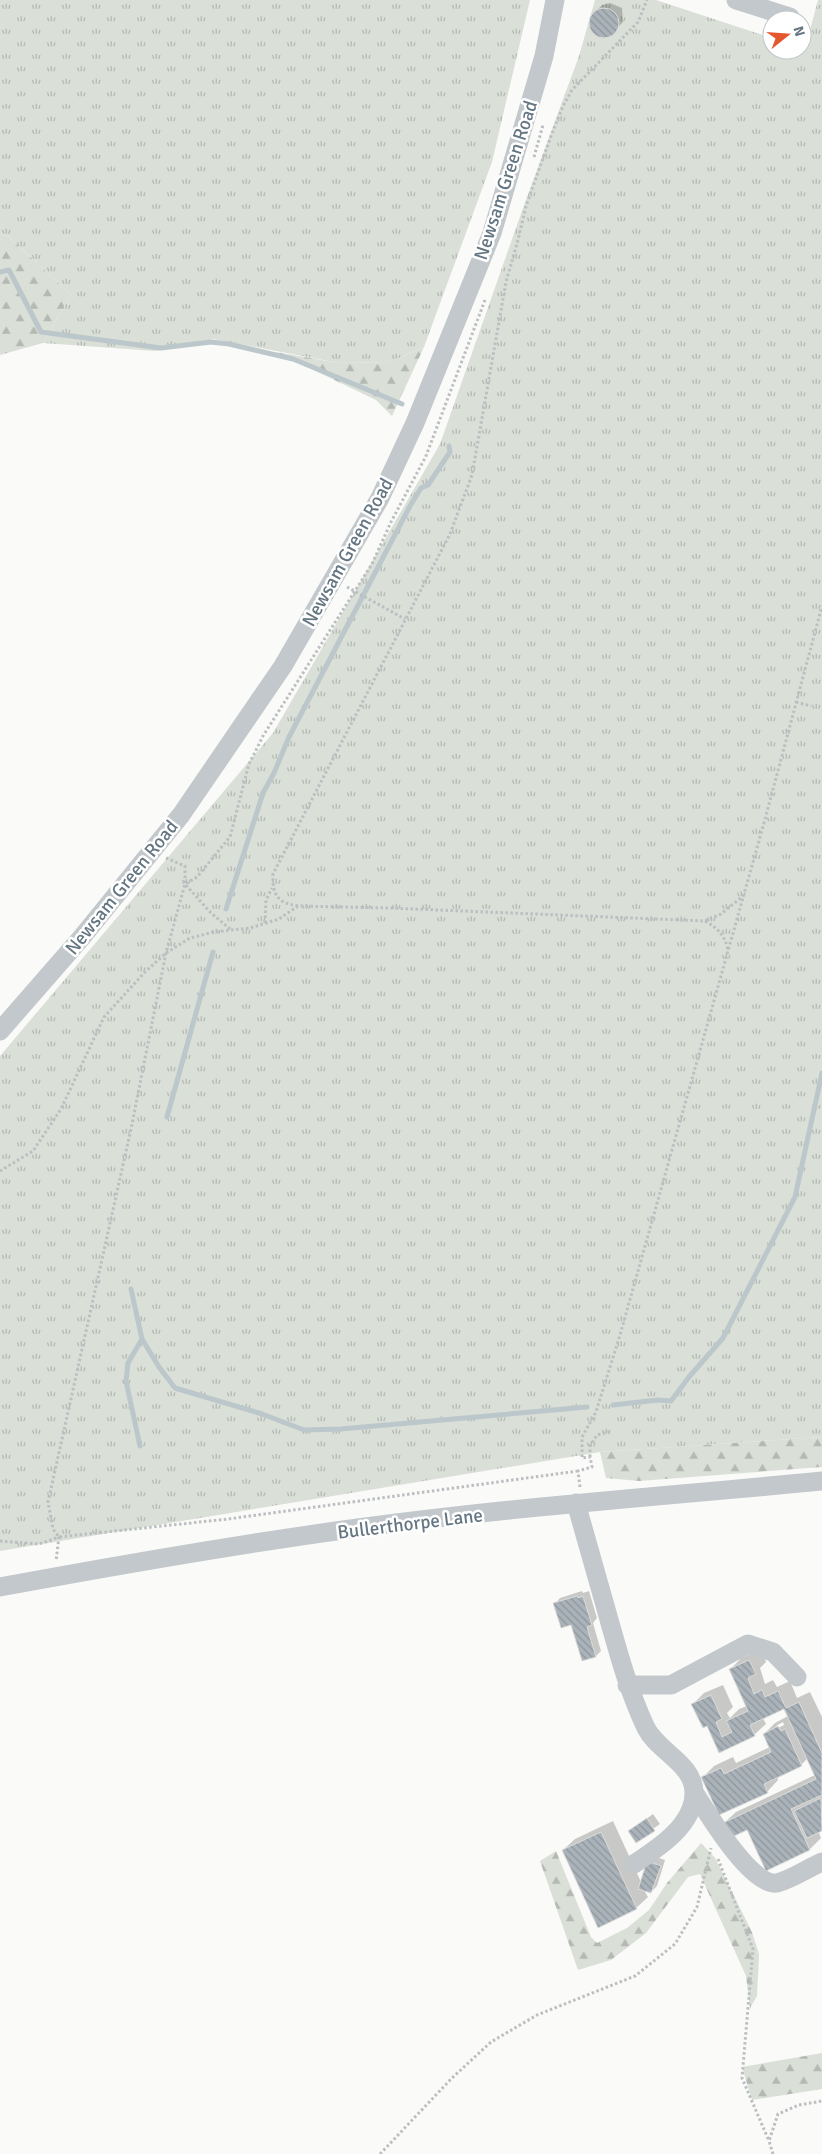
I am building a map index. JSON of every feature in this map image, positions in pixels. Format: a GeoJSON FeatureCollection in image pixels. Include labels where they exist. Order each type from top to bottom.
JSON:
{"type":"FeatureCollection","features":[{"type":"Feature","properties":{"kind":"street","name":"Newsam Green Road"},"geometry":{"type":"LineString","coordinates":[[0,1030],[82,937],[181,815],[283,666],[352,548],[388,481],[415,423],[492,233],[544,56],[556,0]]}},
{"type":"Feature","properties":{"kind":"street"},"geometry":{"type":"LineString","coordinates":[[736,0],[768,10]]}},
{"type":"Feature","properties":{"kind":"street","name":"Bullerthorpe Lane"},"geometry":{"type":"LineString","coordinates":[[0,1587],[137,1562],[358,1528],[579,1502],[822,1481]]}},
{"type":"Feature","properties":{"kind":"street"},"geometry":{"type":"LineString","coordinates":[[579,1502],[627,1685],[647,1731],[688,1773],[694,1792],[733,1849],[766,1882],[776,1883],[822,1862]]}},
{"type":"Feature","properties":{"kind":"street"},"geometry":{"type":"LineString","coordinates":[[627,1685],[670,1685],[748,1644],[773,1652],[797,1677]]}},
{"type":"Feature","properties":{"kind":"street"},"geometry":{"type":"LineString","coordinates":[[634,1864],[655,1850],[680,1827],[692,1806],[694,1792]]}},
{"type":"Feature","properties":{"kind":"path"},"geometry":{"type":"LineString","coordinates":[[265,923],[266,900],[272,887],[274,874],[450,534],[472,475],[506,282],[526,206],[554,128],[572,90],[638,22],[647,0]]}},
{"type":"Feature","properties":{"kind":"path"},"geometry":{"type":"LineString","coordinates":[[533,158],[544,121]]}},
{"type":"Feature","properties":{"kind":"path"},"geometry":{"type":"LineString","coordinates":[[185,884],[197,877],[230,838],[249,764],[263,736],[372,564],[391,522],[426,456],[486,297]]}},
{"type":"Feature","properties":{"kind":"path"},"geometry":{"type":"LineString","coordinates":[[355,592],[405,619]]}},
{"type":"Feature","properties":{"kind":"path"},"geometry":{"type":"LineString","coordinates":[[590,1457],[582,1458],[582,1437],[596,1412],[620,1335],[822,606]]}},
{"type":"Feature","properties":{"kind":"path"},"geometry":{"type":"LineString","coordinates":[[796,702],[811,706]]}},
{"type":"Feature","properties":{"kind":"path"},"geometry":{"type":"LineString","coordinates":[[54,1577],[59,1537],[53,1529],[48,1502],[131,1129],[166,953],[185,884],[185,866],[151,852]]}},
{"type":"Feature","properties":{"kind":"path"},"geometry":{"type":"LineString","coordinates":[[185,884],[210,912],[230,930]]}},
{"type":"Feature","properties":{"kind":"path"},"geometry":{"type":"LineString","coordinates":[[272,887],[277,897],[290,905],[298,906],[705,921],[721,914],[743,896]]}},
{"type":"Feature","properties":{"kind":"path"},"geometry":{"type":"LineString","coordinates":[[0,1171],[33,1150],[60,1109],[104,1017],[145,972],[166,953],[190,938],[250,928],[279,918],[298,906]]}},
{"type":"Feature","properties":{"kind":"path"},"geometry":{"type":"LineString","coordinates":[[705,921],[717,928],[725,938],[728,950]]}},
{"type":"Feature","properties":{"kind":"path"},"geometry":{"type":"LineString","coordinates":[[0,1541],[38,1544],[59,1537],[228,1519],[578,1471],[592,1467],[590,1446],[597,1435],[612,1431]]}},
{"type":"Feature","properties":{"kind":"path"},"geometry":{"type":"LineString","coordinates":[[578,1471],[579,1502]]}},
{"type":"Feature","properties":{"kind":"path"},"geometry":{"type":"LineString","coordinates":[[380,2154],[452,2078],[490,2042],[536,2016],[635,1976],[674,1944],[697,1907],[712,1842],[741,1922],[753,1949],[742,2078],[773,2154]]}},
{"type":"Feature","properties":{"kind":"path"},"geometry":{"type":"LineString","coordinates":[[769,2141],[778,2114],[799,2105],[822,2102]]}},
{"type":"Feature","properties":{"kind":"green space"},"geometry":{"type":"Polygon","coordinates":[[[0,0],[530,0],[492,162],[424,347],[390,362],[339,363],[213,339],[177,348],[155,351],[43,343],[71,295],[9,237],[0,233],[0,0]]]}},
{"type":"Feature","properties":{"kind":"green space"},"geometry":{"type":"Polygon","coordinates":[[[595,0],[656,0],[762,35],[762,60],[812,60],[812,23],[818,0],[822,0],[822,1437],[600,1452],[0,1551],[0,1056],[273,733],[440,444],[579,56],[595,0]]]}},
{"type":"Feature","properties":{"kind":"green space"},"geometry":{"type":"Polygon","coordinates":[[[0,233],[9,237],[71,295],[43,343],[0,355],[0,233]]]}},
{"type":"Feature","properties":{"kind":"green space"},"geometry":{"type":"Polygon","coordinates":[[[424,347],[392,416],[376,400],[276,352],[339,363],[390,362],[424,347]]]}},
{"type":"Feature","properties":{"kind":"green space"},"geometry":{"type":"Polygon","coordinates":[[[822,1437],[822,1467],[639,1481],[606,1478],[600,1452],[822,1437]]]}},
{"type":"Feature","properties":{"kind":"green space"},"geometry":{"type":"Polygon","coordinates":[[[701,1843],[715,1858],[752,1932],[759,1954],[757,1996],[750,2008],[746,1976],[700,1874],[688,1877],[646,1933],[611,1960],[578,1970],[540,1861],[556,1851],[591,1937],[597,1943],[627,1928],[649,1910],[667,1883],[701,1843]]]}},
{"type":"Feature","properties":{"kind":"green space"},"geometry":{"type":"Polygon","coordinates":[[[822,2053],[822,2089],[752,2100],[742,2067],[822,2053]]]}},
{"type":"Feature","properties":{"kind":"building"},"geometry":{"type":"Polygon","coordinates":[[[604,8],[615,12],[619,23],[615,34],[604,38],[593,34],[589,23],[593,12],[604,8]]]}},
{"type":"Feature","properties":{"kind":"building"},"geometry":{"type":"Polygon","coordinates":[[[577,1596],[578,1598],[583,1596],[592,1625],[587,1627],[596,1657],[582,1661],[571,1625],[561,1628],[553,1603],[577,1596]]]}},
{"type":"Feature","properties":{"kind":"building"},"geometry":{"type":"Polygon","coordinates":[[[749,1660],[756,1674],[748,1678],[754,1694],[762,1690],[765,1697],[778,1691],[786,1708],[799,1702],[822,1753],[822,1795],[791,1809],[810,1850],[766,1871],[747,1830],[730,1838],[723,1823],[816,1779],[784,1709],[750,1725],[755,1736],[719,1753],[707,1726],[703,1728],[691,1704],[711,1695],[722,1719],[716,1722],[722,1737],[732,1732],[726,1721],[748,1711],[729,1669],[749,1660]]]}},
{"type":"Feature","properties":{"kind":"building"},"geometry":{"type":"Polygon","coordinates":[[[778,1726],[781,1731],[785,1729],[802,1766],[764,1784],[768,1793],[719,1815],[701,1777],[721,1768],[724,1774],[771,1752],[763,1734],[778,1726]]]}},
{"type":"Feature","properties":{"kind":"building"},"geometry":{"type":"Polygon","coordinates":[[[821,1798],[822,1831],[807,1838],[794,1811],[821,1798]]]}},
{"type":"Feature","properties":{"kind":"building"},"geometry":{"type":"Polygon","coordinates":[[[647,1818],[655,1831],[636,1843],[628,1831],[647,1818]]]}},
{"type":"Feature","properties":{"kind":"building"},"geometry":{"type":"Polygon","coordinates":[[[601,1832],[637,1909],[598,1928],[562,1850],[601,1832]]]}},
{"type":"Feature","properties":{"kind":"building"},"geometry":{"type":"Polygon","coordinates":[[[647,1861],[661,1866],[651,1893],[638,1889],[647,1861]]]}},
{"type":"Feature","properties":{"kind":"waterway"},"geometry":{"type":"LineString","coordinates":[[0,272],[9,270],[41,332],[161,348],[211,342],[229,344],[293,359],[402,404]]}},
{"type":"Feature","properties":{"kind":"waterway"},"geometry":{"type":"LineString","coordinates":[[226,909],[263,793],[274,773],[289,737],[410,506],[421,488],[428,485],[450,452],[449,446]]}},
{"type":"Feature","properties":{"kind":"waterway"},"geometry":{"type":"LineString","coordinates":[[167,1117],[213,952]]}},
{"type":"Feature","properties":{"kind":"waterway"},"geometry":{"type":"LineString","coordinates":[[613,1405],[658,1400],[671,1401],[723,1338],[795,1197],[822,1073]]}},
{"type":"Feature","properties":{"kind":"waterway"},"geometry":{"type":"LineString","coordinates":[[131,1289],[142,1339],[159,1367],[175,1388],[262,1414],[304,1430],[341,1429],[587,1407]]}},
{"type":"Feature","properties":{"kind":"waterway"},"geometry":{"type":"LineString","coordinates":[[140,1446],[126,1381],[128,1363],[142,1339]]}}]}
